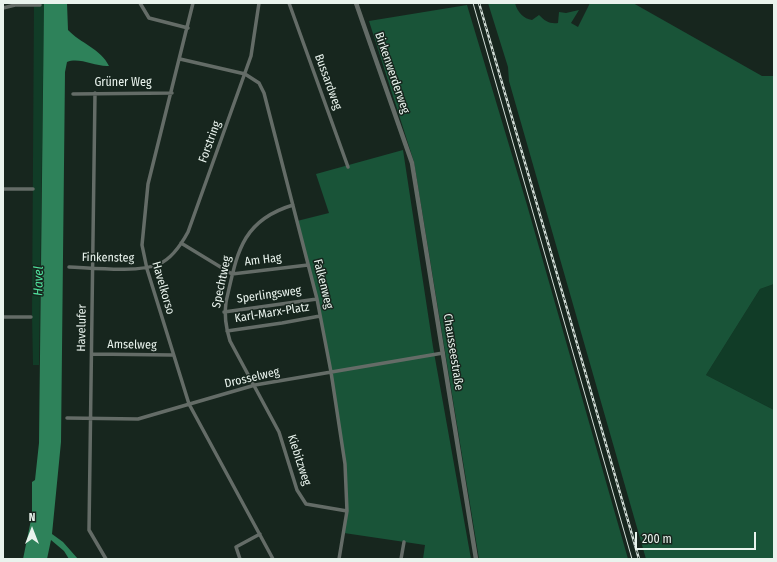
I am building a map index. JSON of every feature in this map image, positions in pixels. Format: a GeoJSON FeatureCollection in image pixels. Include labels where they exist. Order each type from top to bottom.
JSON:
{"type":"FeatureCollection","features":[{"type":"Feature","properties":{"kind":"street"},"geometry":{"type":"LineString","coordinates":[[140,3],[149,18],[188,28]]}},
{"type":"Feature","properties":{"kind":"street","name":"Havelkorso"},"geometry":{"type":"LineString","coordinates":[[193,3],[172,93],[148,184],[142,245],[147,269],[172,356],[189,404],[273,559]]}},
{"type":"Feature","properties":{"kind":"street","name":"Forstring"},"geometry":{"type":"LineString","coordinates":[[147,269],[161,264],[181,243],[188,232],[251,56],[258,3]]}},
{"type":"Feature","properties":{"kind":"street","name":"Bussardweg"},"geometry":{"type":"LineString","coordinates":[[290,3],[348,167]]}},
{"type":"Feature","properties":{"kind":"street","name":"Birkenwerderweg"},"geometry":{"type":"LineString","coordinates":[[356,3],[408,149]]}},
{"type":"Feature","properties":{"kind":"street"},"geometry":{"type":"LineString","coordinates":[[3,8],[15,4],[40,5]]}},
{"type":"Feature","properties":{"kind":"street"},"geometry":{"type":"LineString","coordinates":[[180,59],[245,74]]}},
{"type":"Feature","properties":{"kind":"street","name":"Falkenweg"},"geometry":{"type":"LineString","coordinates":[[245,74],[259,83],[264,93],[317,299],[331,372],[345,464],[347,510],[339,559]]}},
{"type":"Feature","properties":{"kind":"street","name":"Havelufer"},"geometry":{"type":"LineString","coordinates":[[94,93],[89,530],[106,559]]}},
{"type":"Feature","properties":{"kind":"street","name":"Grüner Weg"},"geometry":{"type":"LineString","coordinates":[[73,94],[172,93]]}},
{"type":"Feature","properties":{"kind":"street","name":"Chausseestraße"},"geometry":{"type":"LineString","coordinates":[[408,149],[419,202],[476,559]]}},
{"type":"Feature","properties":{"kind":"street"},"geometry":{"type":"LineString","coordinates":[[3,189],[33,189]]}},
{"type":"Feature","properties":{"kind":"street","name":"Spechtweg"},"geometry":{"type":"LineString","coordinates":[[255,385],[230,341],[224,312],[232,274],[241,244],[251,229],[277,209],[293,204]]}},
{"type":"Feature","properties":{"kind":"street","name":"Am Hag"},"geometry":{"type":"LineString","coordinates":[[181,243],[232,274],[308,265]]}},
{"type":"Feature","properties":{"kind":"street","name":"Finkensteg"},"geometry":{"type":"LineString","coordinates":[[69,267],[147,269]]}},
{"type":"Feature","properties":{"kind":"street","name":"Sperlingsweg"},"geometry":{"type":"LineString","coordinates":[[224,312],[317,299]]}},
{"type":"Feature","properties":{"kind":"street","name":"Karl-Marx-Platz"},"geometry":{"type":"LineString","coordinates":[[227,331],[320,316]]}},
{"type":"Feature","properties":{"kind":"street"},"geometry":{"type":"LineString","coordinates":[[3,317],[31,317]]}},
{"type":"Feature","properties":{"kind":"street","name":"Drosselweg"},"geometry":{"type":"LineString","coordinates":[[67,418],[138,419],[255,385],[443,353]]}},
{"type":"Feature","properties":{"kind":"street","name":"Amselweg"},"geometry":{"type":"LineString","coordinates":[[92,354],[172,356]]}},
{"type":"Feature","properties":{"kind":"street","name":"Kiebitzweg"},"geometry":{"type":"LineString","coordinates":[[255,385],[280,432],[297,490],[306,504],[347,510]]}},
{"type":"Feature","properties":{"kind":"street"},"geometry":{"type":"LineString","coordinates":[[240,559],[236,548],[260,534]]}},
{"type":"Feature","properties":{"kind":"street"},"geometry":{"type":"LineString","coordinates":[[401,559],[404,542]]}},
{"type":"Feature","properties":{"kind":"shaded area"},"geometry":{"type":"Polygon","coordinates":[[[34,3],[44,3],[39,365],[33,365],[32,315],[34,3]]]}},
{"type":"Feature","properties":{"kind":"shaded area"},"geometry":{"type":"Polygon","coordinates":[[[44,3],[67,3],[68,30],[101,55],[109,66],[82,61],[72,61],[67,62],[65,72],[61,442],[52,534],[63,542],[78,559],[69,559],[64,551],[51,540],[47,559],[23,559],[32,515],[32,482],[35,480],[39,443],[44,3]]]}},
{"type":"Feature","properties":{"kind":"shaded area"},"geometry":{"type":"Polygon","coordinates":[[[488,3],[515,3],[519,12],[524,17],[532,20],[539,15],[552,23],[558,23],[559,12],[566,13],[579,10],[571,23],[578,27],[590,3],[633,3],[762,76],[774,76],[774,284],[760,289],[706,375],[774,410],[774,559],[646,559],[509,81],[508,67],[488,3]]]}},
{"type":"Feature","properties":{"kind":"shaded area"},"geometry":{"type":"Polygon","coordinates":[[[467,5],[527,205],[628,559],[479,559],[414,162],[369,21],[467,5]]]}},
{"type":"Feature","properties":{"kind":"shaded area"},"geometry":{"type":"Polygon","coordinates":[[[403,150],[433,347],[471,559],[423,559],[425,545],[344,533],[347,511],[345,464],[320,316],[297,221],[329,213],[316,174],[403,150]]]}},
{"type":"Feature","properties":{"kind":"shaded area"},"geometry":{"type":"Polygon","coordinates":[[[774,284],[774,410],[706,375],[760,289],[774,284]]]}},
{"type":"Feature","properties":{"kind":"tram line"},"geometry":{"type":"LineString","coordinates":[[473,3],[632,559]]}},
{"type":"Feature","properties":{"kind":"railway"},"geometry":{"type":"LineString","coordinates":[[479,3],[639,559]]}},
{"type":"Feature","properties":{"kind":"water label","name":"Havel"},"geometry":{"type":"Point","coordinates":[39,281]}}]}
